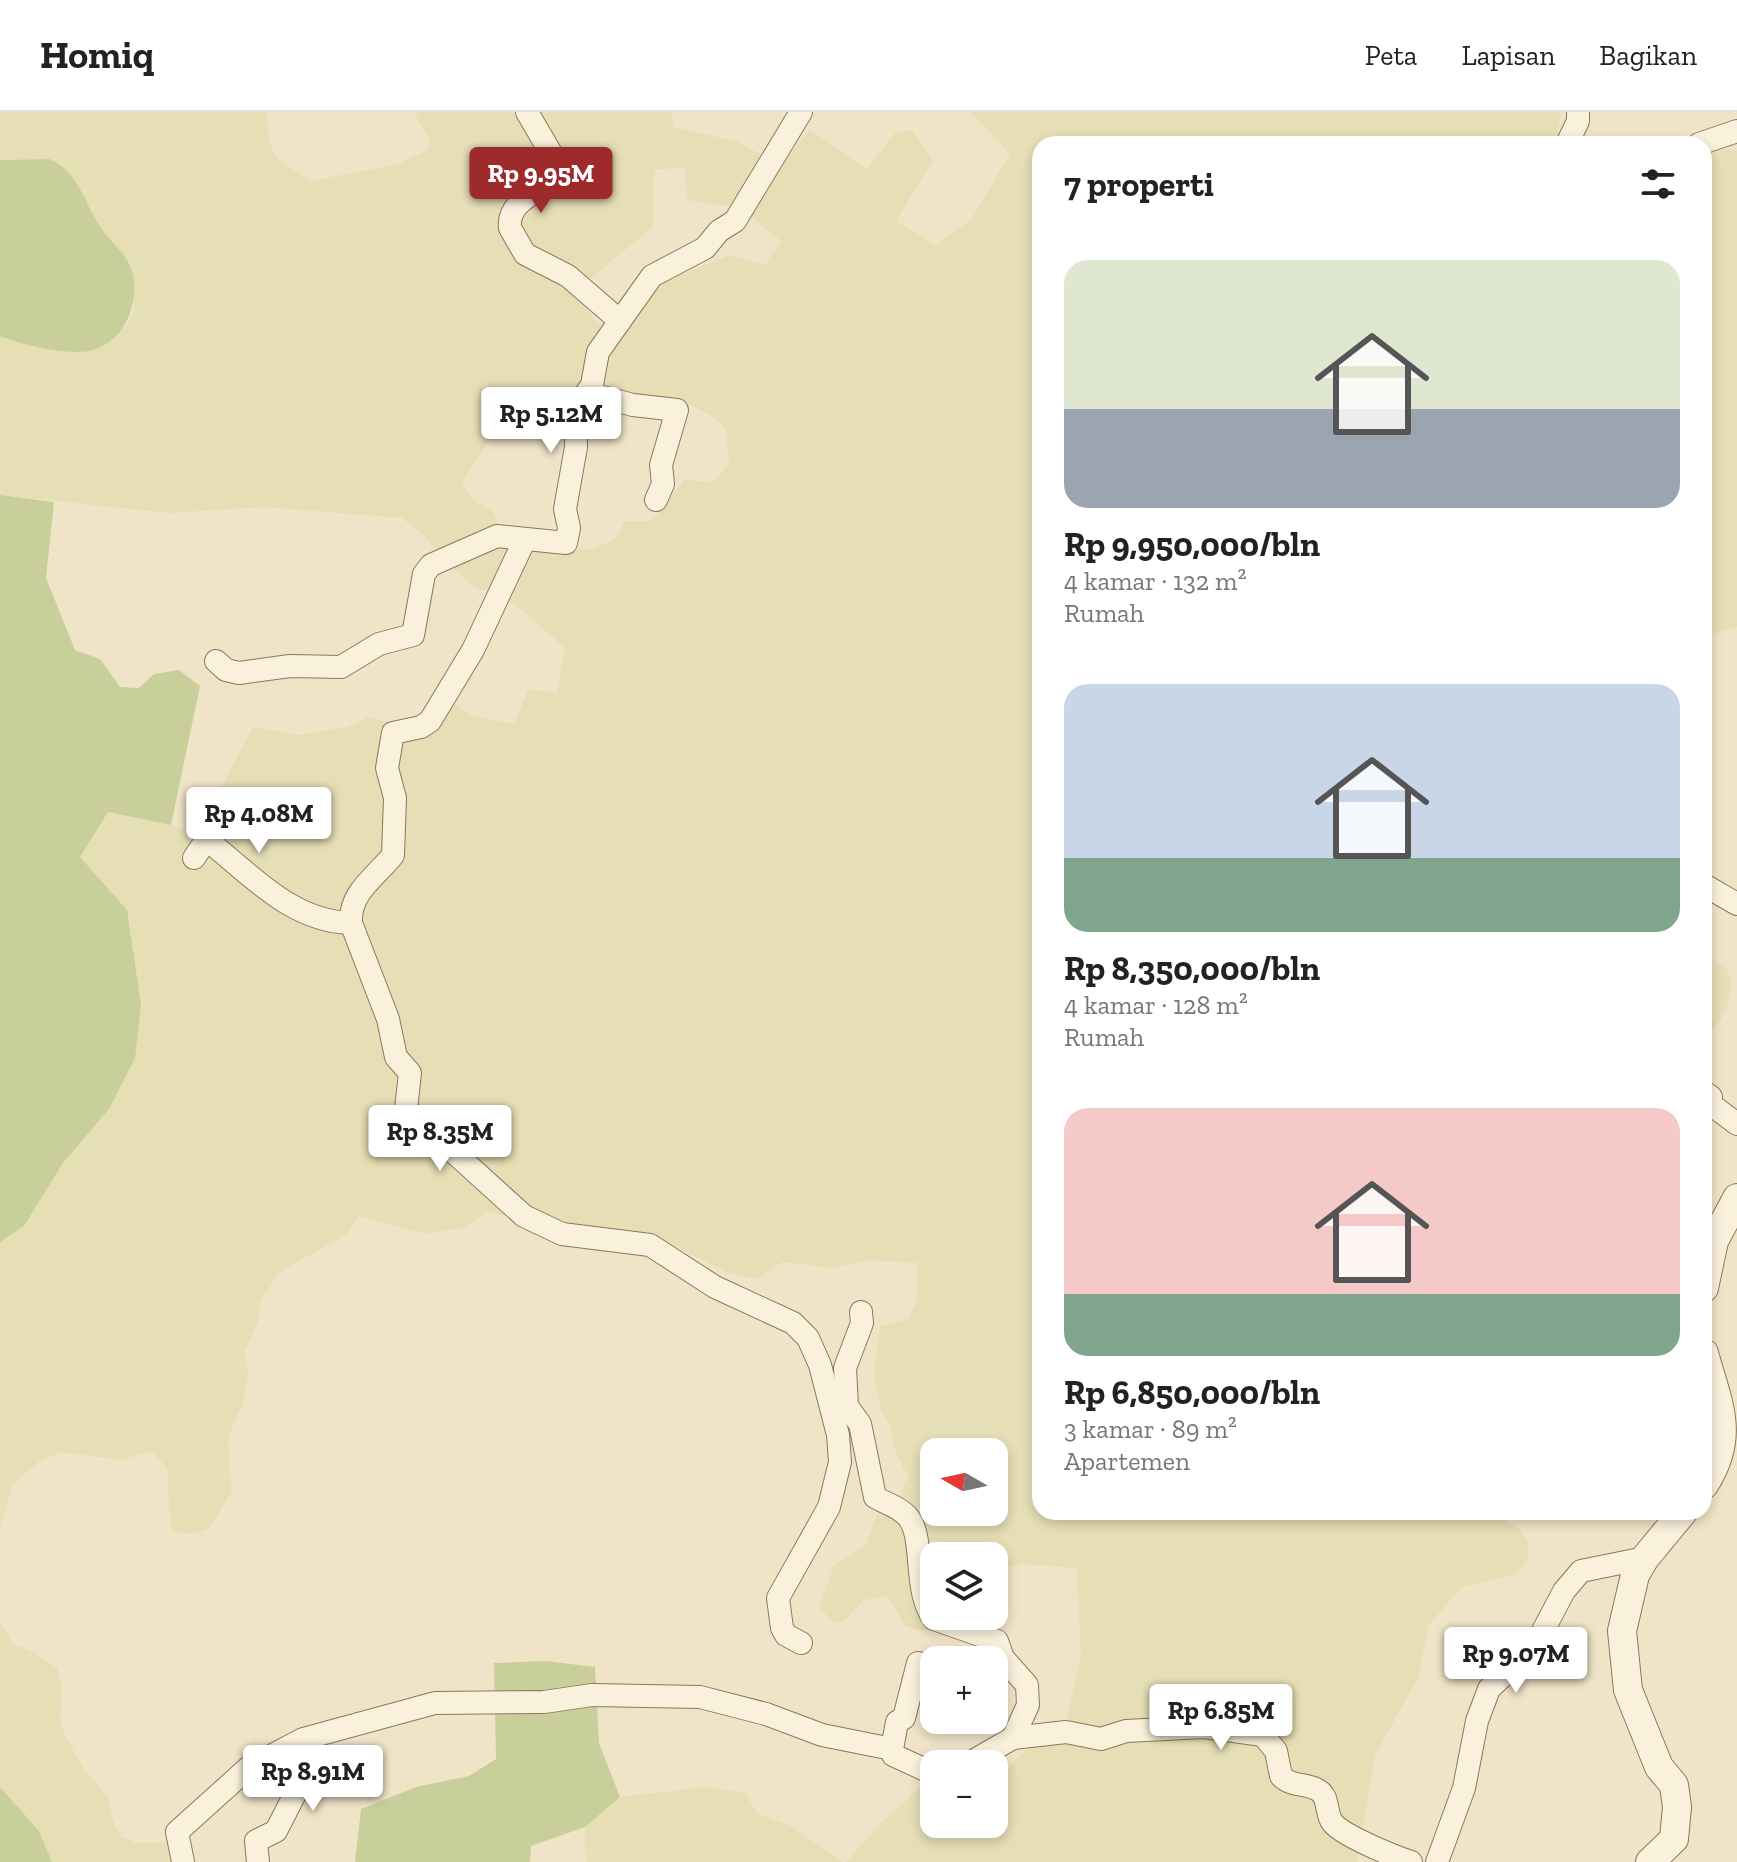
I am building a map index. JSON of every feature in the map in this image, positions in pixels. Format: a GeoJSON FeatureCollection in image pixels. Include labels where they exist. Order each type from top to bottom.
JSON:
{"type":"FeatureCollection","features":[{"type":"Feature","properties":{"kind":"street"},"geometry":{"type":"LineString","coordinates":[[527,112],[559,167],[554,181],[530,194],[513,211],[510,228],[525,254],[575,281],[620,321]]}},
{"type":"Feature","properties":{"kind":"street"},"geometry":{"type":"LineString","coordinates":[[216,661],[226,670],[239,673],[290,666],[341,667],[379,644],[413,635],[424,574],[431,565],[497,536],[562,544],[568,540],[565,509],[576,447],[575,409],[592,385],[596,357],[652,276],[705,248],[719,231],[735,221],[801,112]]}},
{"type":"Feature","properties":{"kind":"street"},"geometry":{"type":"LineString","coordinates":[[1571,136],[1578,121],[1578,112]]}},
{"type":"Feature","properties":{"kind":"street"},"geometry":{"type":"LineString","coordinates":[[1712,140],[1737,131]]}},
{"type":"Feature","properties":{"kind":"street"},"geometry":{"type":"LineString","coordinates":[[587,393],[633,405],[677,410],[661,465],[663,484],[656,500]]}},
{"type":"Feature","properties":{"kind":"street"},"geometry":{"type":"LineString","coordinates":[[525,539],[473,650],[430,721],[421,727],[393,733],[387,764],[395,798],[393,855],[363,887],[351,913],[351,923],[388,1019],[396,1057],[410,1073],[406,1109],[489,1188],[524,1216],[562,1234],[650,1245],[715,1287],[793,1323],[808,1338],[820,1365],[838,1435],[840,1462],[829,1507],[778,1598],[782,1628],[786,1635],[801,1643]]}},
{"type":"Feature","properties":{"kind":"street"},"geometry":{"type":"LineString","coordinates":[[194,858],[205,842],[212,844],[255,883],[269,888],[282,901],[325,921],[351,923]]}},
{"type":"Feature","properties":{"kind":"street"},"geometry":{"type":"LineString","coordinates":[[1712,890],[1737,904]]}},
{"type":"Feature","properties":{"kind":"street"},"geometry":{"type":"LineString","coordinates":[[1712,1105],[1737,1124]]}},
{"type":"Feature","properties":{"kind":"street"},"geometry":{"type":"LineString","coordinates":[[1712,1250],[1737,1198]]}},
{"type":"Feature","properties":{"kind":"street"},"geometry":{"type":"LineString","coordinates":[[861,1312],[862,1323],[845,1368],[847,1406],[860,1424],[875,1497],[895,1506],[913,1524],[919,1576],[934,1619],[997,1641],[1003,1658],[1027,1685],[1028,1705],[1013,1738]]}},
{"type":"Feature","properties":{"kind":"street"},"geometry":{"type":"LineString","coordinates":[[1712,1387],[1724,1437],[1721,1454],[1712,1470]]}},
{"type":"Feature","properties":{"kind":"street"},"geometry":{"type":"LineString","coordinates":[[1650,1862],[1674,1839],[1677,1807],[1674,1785],[1659,1767],[1628,1690],[1622,1631],[1635,1575],[1676,1520]]}},
{"type":"Feature","properties":{"kind":"street"},"geometry":{"type":"LineString","coordinates":[[1437,1862],[1464,1788],[1477,1721],[1489,1689],[1536,1644],[1564,1591],[1581,1571],[1645,1558]]}},
{"type":"Feature","properties":{"kind":"street"},"geometry":{"type":"LineString","coordinates":[[918,1663],[904,1718],[897,1722],[892,1749],[893,1755],[920,1768]]}},
{"type":"Feature","properties":{"kind":"street"},"geometry":{"type":"LineString","coordinates":[[183,1862],[177,1832],[248,1768],[303,1739],[435,1703],[544,1702],[592,1695],[659,1698],[674,1694],[745,1708],[822,1735],[892,1749]]}},
{"type":"Feature","properties":{"kind":"street"},"geometry":{"type":"LineString","coordinates":[[992,1750],[1013,1738],[1066,1732],[1101,1739],[1126,1731],[1181,1727],[1263,1735],[1276,1751],[1281,1776],[1290,1783],[1320,1791],[1327,1802],[1330,1819],[1339,1829],[1368,1842],[1382,1854],[1411,1862]]}},
{"type":"Feature","properties":{"kind":"street"},"geometry":{"type":"LineString","coordinates":[[258,1862],[256,1841],[276,1831],[291,1809],[295,1794],[288,1788],[286,1769],[296,1744],[303,1739]]}},
{"type":"Feature","properties":{"kind":"shaded area"},"geometry":{"type":"Polygon","coordinates":[[[0,112],[267,112],[269,142],[277,158],[311,181],[397,164],[428,150],[430,141],[414,112],[672,112],[673,127],[738,142],[781,165],[810,130],[867,169],[894,134],[912,130],[933,161],[896,221],[935,245],[971,220],[1010,154],[971,112],[1561,112],[1557,136],[1032,136],[1032,1520],[1504,1520],[1518,1527],[1528,1541],[1528,1560],[1517,1574],[1462,1587],[1428,1626],[1419,1676],[1375,1755],[1357,1862],[846,1862],[884,1820],[920,1788],[920,1838],[1008,1838],[1008,1768],[1034,1741],[1063,1737],[1081,1655],[1077,1568],[1021,1564],[1008,1567],[1008,1542],[920,1542],[920,1630],[923,1631],[905,1626],[885,1596],[864,1600],[844,1621],[835,1623],[819,1608],[834,1565],[865,1546],[877,1515],[891,1516],[908,1477],[896,1453],[890,1425],[881,1411],[874,1375],[880,1326],[909,1319],[918,1297],[918,1263],[869,1260],[833,1268],[783,1262],[757,1279],[726,1272],[651,1234],[577,1227],[527,1205],[514,1218],[487,1211],[466,1227],[425,1234],[359,1216],[347,1234],[280,1272],[260,1301],[259,1319],[244,1353],[248,1373],[243,1402],[228,1437],[231,1492],[211,1526],[204,1531],[185,1534],[171,1529],[167,1469],[156,1455],[147,1452],[122,1460],[61,1452],[41,1460],[13,1484],[0,1529],[0,1242],[24,1226],[63,1163],[109,1109],[127,910],[80,857],[108,812],[171,825],[196,835],[253,727],[299,735],[347,727],[369,717],[431,732],[453,702],[472,716],[514,724],[528,690],[557,692],[565,648],[515,604],[469,584],[425,537],[402,518],[264,507],[169,513],[0,495],[0,336],[11,340],[126,327],[134,310],[131,269],[100,226],[75,179],[49,159],[0,160],[0,112]],[[685,167],[654,170],[653,227],[574,292],[595,320],[623,336],[664,281],[730,255],[765,265],[781,241],[740,208],[687,200],[685,167]],[[580,388],[561,407],[537,409],[510,436],[495,431],[461,483],[474,501],[493,511],[508,547],[528,551],[592,549],[617,538],[624,521],[652,521],[684,480],[711,482],[729,463],[726,429],[712,416],[685,402],[580,388]]]}},
{"type":"Feature","properties":{"kind":"shaded area"},"geometry":{"type":"Polygon","coordinates":[[[1712,150],[1737,151],[1737,627],[1712,634],[1712,150]]]}},
{"type":"Feature","properties":{"kind":"shaded area"},"geometry":{"type":"Polygon","coordinates":[[[1712,960],[1726,968],[1732,985],[1726,1011],[1712,1031],[1712,960]]]}},
{"type":"Feature","properties":{"kind":"shaded area"},"geometry":{"type":"Polygon","coordinates":[[[0,1622],[14,1645],[29,1650],[57,1668],[62,1686],[60,1721],[84,1769],[108,1797],[112,1819],[120,1836],[137,1843],[168,1842],[172,1862],[52,1862],[39,1831],[0,1787],[0,1622]]]}},
{"type":"Feature","properties":{"kind":"shaded area"},"geometry":{"type":"Polygon","coordinates":[[[706,1787],[745,1793],[758,1814],[791,1826],[843,1862],[586,1862],[585,1827],[620,1797],[706,1787]]]}},
{"type":"Feature","properties":{"kind":"green space"},"geometry":{"type":"Polygon","coordinates":[[[49,159],[74,179],[100,226],[132,271],[133,299],[125,325],[106,344],[94,350],[49,349],[0,336],[0,160],[49,159]]]}},
{"type":"Feature","properties":{"kind":"green space"},"geometry":{"type":"Polygon","coordinates":[[[0,495],[54,502],[46,578],[75,650],[100,659],[120,687],[139,688],[154,674],[179,670],[200,686],[171,825],[108,812],[80,857],[127,910],[141,1005],[135,1058],[109,1109],[63,1163],[24,1226],[0,1242],[0,495]]]}},
{"type":"Feature","properties":{"kind":"green space"},"geometry":{"type":"Polygon","coordinates":[[[546,1661],[595,1667],[599,1743],[620,1797],[585,1827],[531,1846],[530,1862],[355,1862],[361,1809],[416,1787],[469,1776],[496,1759],[494,1663],[546,1661]]]}},
{"type":"Feature","properties":{"kind":"green space"},"geometry":{"type":"Polygon","coordinates":[[[0,1787],[39,1831],[52,1862],[0,1862],[0,1787]]]}}]}
